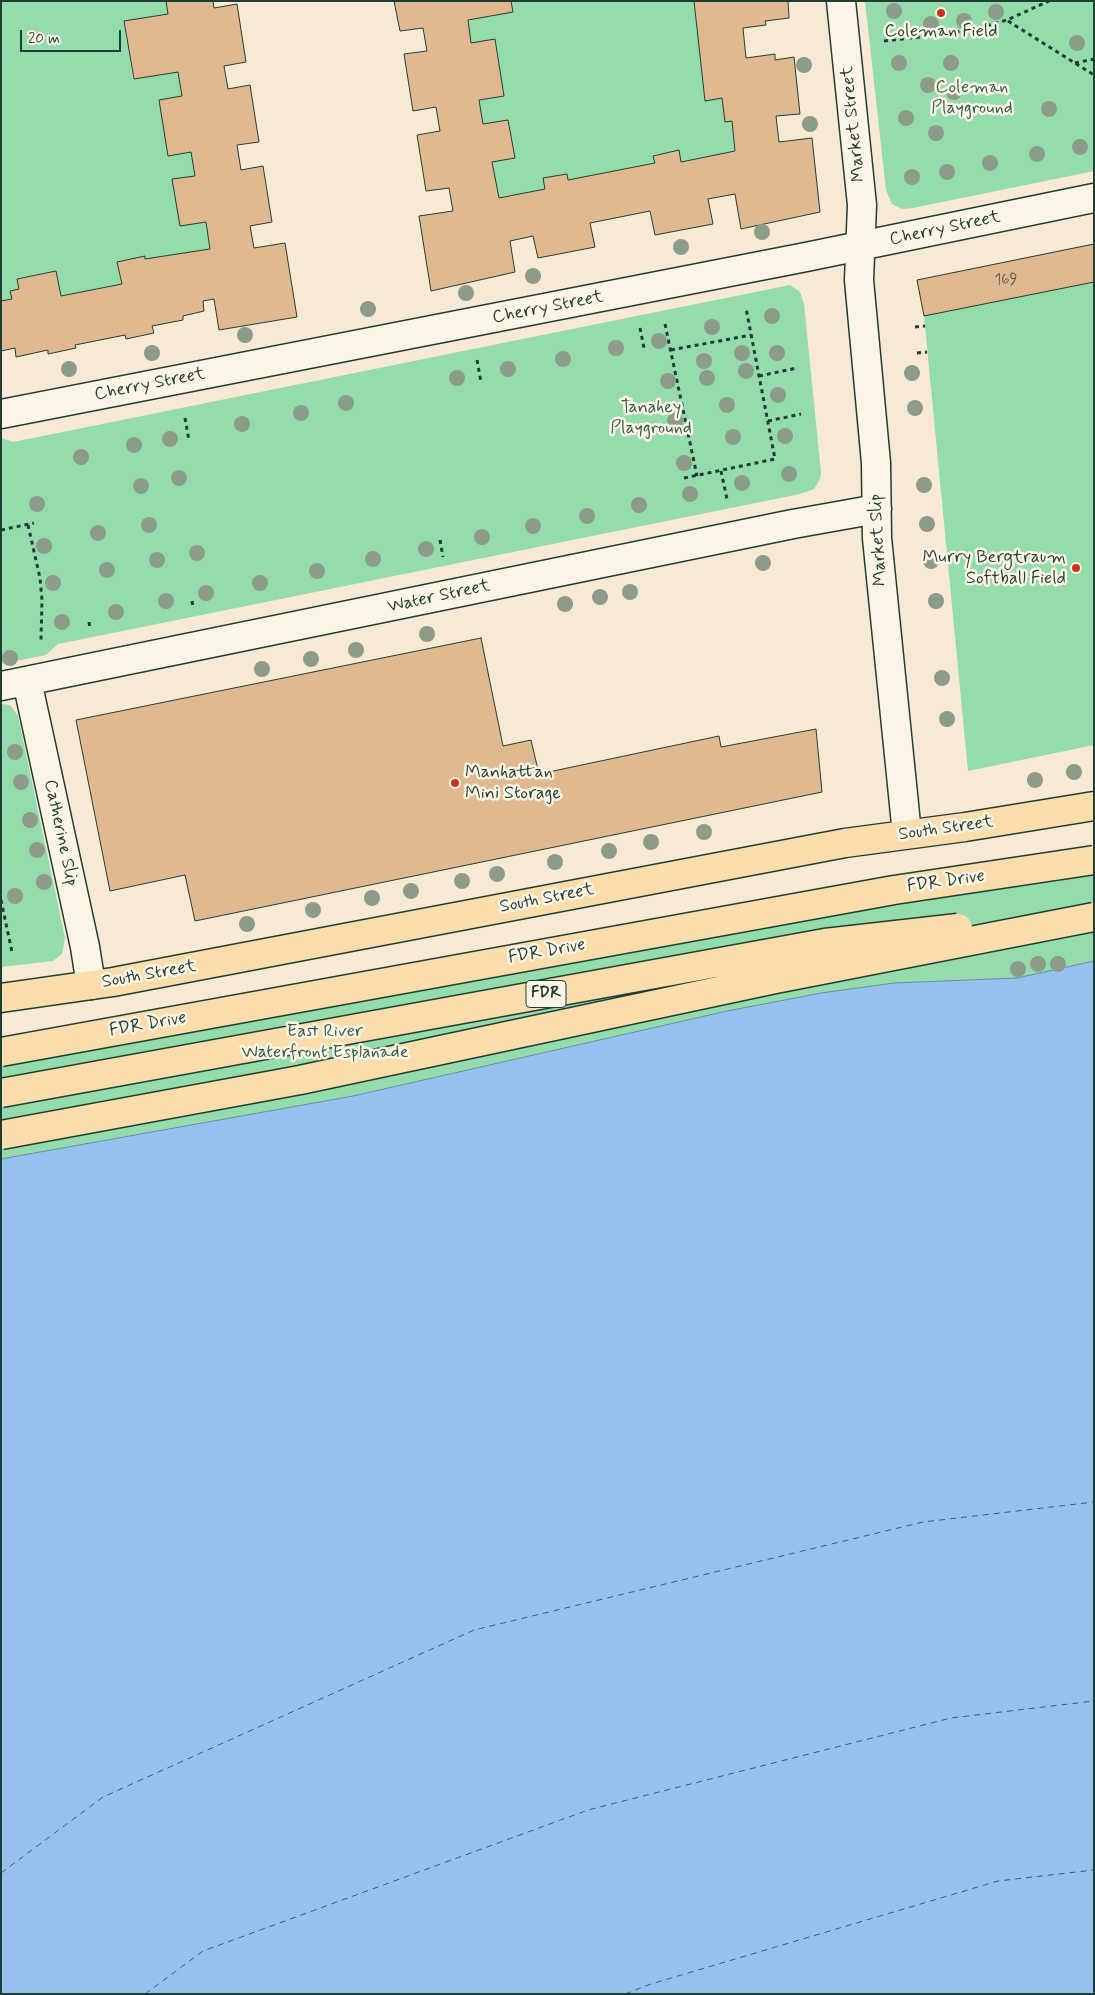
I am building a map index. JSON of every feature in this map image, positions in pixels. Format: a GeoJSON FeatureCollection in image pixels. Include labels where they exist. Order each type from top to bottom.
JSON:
{"type":"FeatureCollection","features":[{"type":"Feature","properties":{"kind":"main road","name":"South Street"},"geometry":{"type":"LineString","coordinates":[[1,998],[91,986],[835,845],[965,827],[1094,806]]}},
{"type":"Feature","properties":{"kind":"main road","name":"FDR Drive"},"geometry":{"type":"LineString","coordinates":[[1,1052],[848,898],[1094,860]]}},
{"type":"Feature","properties":{"kind":"main road","name":"FDR"},"geometry":{"type":"LineString","coordinates":[[1,1093],[825,943],[925,930],[1094,917]]}},
{"type":"Feature","properties":{"kind":"main road"},"geometry":{"type":"LineString","coordinates":[[1,1135],[327,1074],[784,977],[1094,917]]}},
{"type":"Feature","properties":{"kind":"street","name":"Market Street"},"geometry":{"type":"LineString","coordinates":[[841,1],[862,205],[863,221],[860,246]]}},
{"type":"Feature","properties":{"kind":"street","name":"Cherry Street"},"geometry":{"type":"LineString","coordinates":[[1,414],[860,246],[1094,198]]}},
{"type":"Feature","properties":{"kind":"street","name":"Market Slip"},"geometry":{"type":"LineString","coordinates":[[860,246],[859,280],[876,463],[876,538],[907,834]]}},
{"type":"Feature","properties":{"kind":"street","name":"Water Street"},"geometry":{"type":"LineString","coordinates":[[14,683],[793,524],[876,509]]}},
{"type":"Feature","properties":{"kind":"street","name":"Catherine Slip"},"geometry":{"type":"LineString","coordinates":[[14,683],[81,927],[91,986]]}},
{"type":"Feature","properties":{"kind":"path"},"geometry":{"type":"LineString","coordinates":[[884,41],[947,34],[1007,20],[1049,1]]}},
{"type":"Feature","properties":{"kind":"path"},"geometry":{"type":"LineString","coordinates":[[1007,20],[1094,75]]}},
{"type":"Feature","properties":{"kind":"path"},"geometry":{"type":"LineString","coordinates":[[1075,63],[1094,59]]}},
{"type":"Feature","properties":{"kind":"path"},"geometry":{"type":"LineString","coordinates":[[684,478],[775,459],[746,308]]}},
{"type":"Feature","properties":{"kind":"path"},"geometry":{"type":"LineString","coordinates":[[666,324],[697,476]]}},
{"type":"Feature","properties":{"kind":"path"},"geometry":{"type":"LineString","coordinates":[[915,327],[925,326]]}},
{"type":"Feature","properties":{"kind":"path"},"geometry":{"type":"LineString","coordinates":[[640,328],[644,348]]}},
{"type":"Feature","properties":{"kind":"path"},"geometry":{"type":"LineString","coordinates":[[671,350],[751,335]]}},
{"type":"Feature","properties":{"kind":"path"},"geometry":{"type":"LineString","coordinates":[[917,353],[927,352]]}},
{"type":"Feature","properties":{"kind":"path"},"geometry":{"type":"LineString","coordinates":[[477,360],[481,382]]}},
{"type":"Feature","properties":{"kind":"path"},"geometry":{"type":"LineString","coordinates":[[759,376],[797,368]]}},
{"type":"Feature","properties":{"kind":"path"},"geometry":{"type":"LineString","coordinates":[[768,421],[801,414]]}},
{"type":"Feature","properties":{"kind":"path"},"geometry":{"type":"LineString","coordinates":[[185,418],[190,441]]}},
{"type":"Feature","properties":{"kind":"path"},"geometry":{"type":"LineString","coordinates":[[721,470],[727,499]]}},
{"type":"Feature","properties":{"kind":"path"},"geometry":{"type":"LineString","coordinates":[[1,530],[34,523]]}},
{"type":"Feature","properties":{"kind":"path"},"geometry":{"type":"LineString","coordinates":[[28,525],[40,578],[42,600],[41,640]]}},
{"type":"Feature","properties":{"kind":"path"},"geometry":{"type":"LineString","coordinates":[[440,540],[443,557]]}},
{"type":"Feature","properties":{"kind":"path"},"geometry":{"type":"LineString","coordinates":[[192,601],[193,608]]}},
{"type":"Feature","properties":{"kind":"path"},"geometry":{"type":"LineString","coordinates":[[89,622],[90,630]]}},
{"type":"Feature","properties":{"kind":"path"},"geometry":{"type":"LineString","coordinates":[[1,900],[12,952]]}},
{"type":"Feature","properties":{"kind":"green space"},"geometry":{"type":"Polygon","coordinates":[[[1,1],[166,1],[168,14],[124,21],[133,79],[178,72],[182,96],[159,100],[191,152],[195,176],[173,179],[180,226],[206,222],[210,249],[145,259],[145,256],[117,262],[122,284],[61,296],[56,271],[18,278],[19,289],[10,291],[12,299],[1,301],[1,1]]]}},
{"type":"Feature","properties":{"kind":"green space"},"geometry":{"type":"Polygon","coordinates":[[[511,1],[694,1],[705,100],[722,98],[725,122],[732,121],[735,151],[681,162],[678,151],[653,155],[655,163],[568,180],[567,174],[544,178],[545,189],[499,198],[492,162],[515,158],[508,120],[483,124],[479,100],[504,96],[495,40],[471,43],[468,20],[512,12],[511,1]]]}},
{"type":"Feature","properties":{"kind":"green space","name":"Coleman Playground"},"geometry":{"type":"Polygon","coordinates":[[[865,1],[1094,1],[1094,171],[913,208],[902,209],[892,204],[886,190],[865,1]]]}},
{"type":"Feature","properties":{"kind":"green space"},"geometry":{"type":"Polygon","coordinates":[[[1094,244],[1094,745],[968,771],[924,316],[917,280],[1094,244]]]}},
{"type":"Feature","properties":{"kind":"green space","name":"Tanahey Playground"},"geometry":{"type":"Polygon","coordinates":[[[790,285],[800,292],[804,304],[821,473],[814,489],[800,494],[58,644],[46,655],[1,664],[1,438],[13,442],[790,285]]]}},
{"type":"Feature","properties":{"kind":"green space"},"geometry":{"type":"Polygon","coordinates":[[[1,704],[10,705],[18,716],[65,938],[62,954],[53,961],[1,967],[1,704]]]}},
{"type":"Feature","properties":{"kind":"green space","name":"East River Waterfront Esplanade"},"geometry":{"type":"Polygon","coordinates":[[[1094,851],[1094,961],[1017,978],[894,983],[821,993],[727,1011],[353,1096],[1,1159],[1,1043],[1094,851]]]}},
{"type":"Feature","properties":{"kind":"water"},"geometry":{"type":"Polygon","coordinates":[[[1094,961],[1094,1994],[1,1994],[1,1159],[353,1096],[727,1011],[821,993],[894,983],[1017,978],[1094,961]]]}},
{"type":"Feature","properties":{"kind":"building"},"geometry":{"type":"Polygon","coordinates":[[[166,1],[213,1],[214,8],[237,4],[246,62],[224,66],[228,89],[250,85],[259,142],[237,145],[241,170],[263,166],[272,222],[250,226],[254,248],[285,243],[297,317],[219,330],[214,299],[203,301],[204,311],[183,316],[183,320],[152,326],[154,333],[126,339],[125,335],[75,345],[76,348],[48,354],[48,350],[16,357],[15,348],[1,351],[1,301],[12,299],[10,291],[19,289],[17,279],[56,271],[61,296],[122,284],[117,262],[145,256],[145,259],[210,249],[206,222],[180,226],[172,179],[195,176],[191,152],[168,156],[159,100],[182,96],[178,72],[134,79],[124,21],[168,14],[166,1]]]}},
{"type":"Feature","properties":{"kind":"building"},"geometry":{"type":"Polygon","coordinates":[[[394,1],[511,1],[513,12],[468,20],[471,43],[495,39],[504,96],[479,100],[483,124],[508,120],[515,158],[492,162],[499,198],[545,189],[543,178],[567,174],[568,180],[655,163],[653,156],[679,150],[681,162],[735,151],[732,121],[725,122],[722,98],[705,101],[694,1],[788,1],[789,18],[765,21],[766,25],[743,28],[746,58],[775,54],[775,60],[794,57],[800,114],[776,116],[779,142],[812,138],[820,212],[741,229],[735,194],[708,199],[713,224],[655,235],[650,211],[590,223],[595,247],[538,258],[533,236],[510,241],[515,272],[431,291],[419,216],[453,211],[449,188],[426,191],[417,135],[440,131],[436,107],[413,111],[404,54],[427,51],[423,28],[400,31],[394,1]]]}},
{"type":"Feature","properties":{"kind":"building"},"geometry":{"type":"Polygon","coordinates":[[[1094,244],[1094,282],[924,316],[917,280],[1094,244]]]}},
{"type":"Feature","properties":{"kind":"building","name":"Manhattan Mini Storage"},"geometry":{"type":"Polygon","coordinates":[[[481,638],[503,746],[531,740],[539,774],[719,736],[721,747],[816,729],[822,792],[195,921],[185,875],[110,891],[76,720],[481,638]]]}},
{"type":"Feature","properties":{"kind":"ferry route"},"geometry":{"type":"LineString","coordinates":[[1,1873],[103,1797],[474,1630],[923,1522],[1094,1502]]}},
{"type":"Feature","properties":{"kind":"ferry route"},"geometry":{"type":"LineString","coordinates":[[145,1994],[203,1951],[588,1810],[951,1718],[1094,1701]]}},
{"type":"Feature","properties":{"kind":"ferry route"},"geometry":{"type":"LineString","coordinates":[[625,1994],[651,1984],[998,1881],[1094,1870]]}},
{"type":"Feature","properties":{"kind":"place","name":"Coleman Field"},"geometry":{"type":"Point","coordinates":[941,13]}},
{"type":"Feature","properties":{"kind":"place","name":"Murry Bergtraum Softball Field"},"geometry":{"type":"Point","coordinates":[1076,568]}},
{"type":"Feature","properties":{"kind":"place","name":"Manhattan Mini Storage"},"geometry":{"type":"Point","coordinates":[455,783]}}]}
